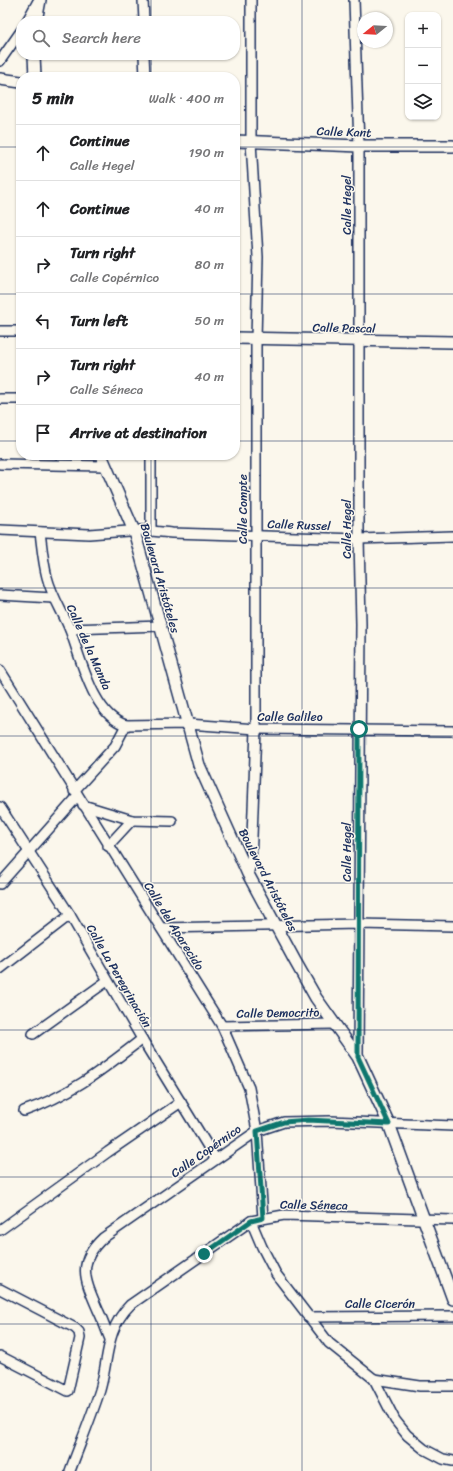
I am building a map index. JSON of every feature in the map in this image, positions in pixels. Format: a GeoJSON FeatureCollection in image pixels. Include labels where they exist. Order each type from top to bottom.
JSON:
{"type":"FeatureCollection","features":[{"type":"Feature","properties":{"kind":"street"},"geometry":{"type":"LineString","coordinates":[[30,16],[39,0]]}},
{"type":"Feature","properties":{"kind":"street"},"geometry":{"type":"LineString","coordinates":[[37,16],[39,0]]}},
{"type":"Feature","properties":{"kind":"street"},"geometry":{"type":"LineString","coordinates":[[143,0],[144,16]]}},
{"type":"Feature","properties":{"kind":"street","name":"Calle Compte"},"geometry":{"type":"LineString","coordinates":[[248,874],[251,864],[256,729],[255,536],[258,257],[251,142],[251,0]]}},
{"type":"Feature","properties":{"kind":"street","name":"Calle Hegel"},"geometry":{"type":"LineString","coordinates":[[354,0],[359,146],[360,341],[359,539],[361,624],[359,729],[358,1057]]}},
{"type":"Feature","properties":{"kind":"street"},"geometry":{"type":"LineString","coordinates":[[0,60],[16,39]]}},
{"type":"Feature","properties":{"kind":"street"},"geometry":{"type":"LineString","coordinates":[[34,60],[35,72]]}},
{"type":"Feature","properties":{"kind":"street"},"geometry":{"type":"LineString","coordinates":[[144,60],[145,72]]}},
{"type":"Feature","properties":{"kind":"street"},"geometry":{"type":"LineString","coordinates":[[0,80],[16,82]]}},
{"type":"Feature","properties":{"kind":"street","name":"Calle Kant"},"geometry":{"type":"LineString","coordinates":[[240,141],[359,146],[453,146]]}},
{"type":"Feature","properties":{"kind":"street"},"geometry":{"type":"LineString","coordinates":[[0,331],[16,331]]}},
{"type":"Feature","properties":{"kind":"street","name":"Calle Pascal"},"geometry":{"type":"LineString","coordinates":[[240,338],[453,342]]}},
{"type":"Feature","properties":{"kind":"street"},"geometry":{"type":"LineString","coordinates":[[0,399],[16,399]]}},
{"type":"Feature","properties":{"kind":"street","name":"Boulevard Aristóteles"},"geometry":{"type":"LineString","coordinates":[[103,460],[134,531],[202,772],[248,874],[277,927],[316,998],[358,1057],[389,1124],[453,1299]]}},
{"type":"Feature","properties":{"kind":"street"},"geometry":{"type":"LineString","coordinates":[[150,531],[151,460]]}},
{"type":"Feature","properties":{"kind":"street"},"geometry":{"type":"LineString","coordinates":[[0,464],[106,466]]}},
{"type":"Feature","properties":{"kind":"street","name":"Calle Russel"},"geometry":{"type":"LineString","coordinates":[[0,530],[89,534],[150,531],[359,539],[453,536]]}},
{"type":"Feature","properties":{"kind":"street","name":"Calle de la Manda"},"geometry":{"type":"LineString","coordinates":[[40,532],[47,576],[53,598],[70,629],[85,673],[111,717],[118,723],[126,725]]}},
{"type":"Feature","properties":{"kind":"street"},"geometry":{"type":"LineString","coordinates":[[0,595],[53,598]]}},
{"type":"Feature","properties":{"kind":"street"},"geometry":{"type":"LineString","coordinates":[[70,629],[161,626]]}},
{"type":"Feature","properties":{"kind":"street","name":"Calle del Aparecido"},"geometry":{"type":"LineString","coordinates":[[0,670],[108,846],[222,1026],[249,1088],[257,1131],[263,1218]]}},
{"type":"Feature","properties":{"kind":"street","name":"Calle Galileo"},"geometry":{"type":"LineString","coordinates":[[126,725],[188,724],[256,729],[453,731]]}},
{"type":"Feature","properties":{"kind":"street"},"geometry":{"type":"LineString","coordinates":[[0,884],[115,746],[126,725]]}},
{"type":"Feature","properties":{"kind":"street"},"geometry":{"type":"LineString","coordinates":[[83,805],[132,820],[172,821]]}},
{"type":"Feature","properties":{"kind":"street","name":"Calle La Peregrinación"},"geometry":{"type":"LineString","coordinates":[[0,807],[70,915],[107,981],[215,1158]]}},
{"type":"Feature","properties":{"kind":"street"},"geometry":{"type":"LineString","coordinates":[[108,846],[132,820]]}},
{"type":"Feature","properties":{"kind":"street"},"geometry":{"type":"LineString","coordinates":[[0,970],[70,915]]}},
{"type":"Feature","properties":{"kind":"street"},"geometry":{"type":"LineString","coordinates":[[161,928],[277,927],[359,924],[453,926]]}},
{"type":"Feature","properties":{"kind":"street"},"geometry":{"type":"LineString","coordinates":[[33,1034],[107,981]]}},
{"type":"Feature","properties":{"kind":"street","name":"Calle Democrito"},"geometry":{"type":"LineString","coordinates":[[222,1026],[335,1024]]}},
{"type":"Feature","properties":{"kind":"street"},"geometry":{"type":"LineString","coordinates":[[24,1111],[47,1104],[70,1092],[93,1077],[142,1039]]}},
{"type":"Feature","properties":{"kind":"street"},"geometry":{"type":"LineString","coordinates":[[0,1230],[108,1152],[181,1102]]}},
{"type":"Feature","properties":{"kind":"street","name":"Calle Copérnico"},"geometry":{"type":"LineString","coordinates":[[110,1339],[85,1278],[87,1259],[93,1247],[103,1238],[215,1158],[257,1131],[284,1122],[308,1120],[453,1126]]}},
{"type":"Feature","properties":{"kind":"street","name":"Calle Séneca"},"geometry":{"type":"LineString","coordinates":[[70,1471],[100,1389],[110,1339],[118,1320],[130,1305],[251,1221],[284,1214],[453,1220]]}},
{"type":"Feature","properties":{"kind":"street"},"geometry":{"type":"LineString","coordinates":[[251,1221],[268,1261],[308,1317],[329,1343],[374,1379],[394,1420],[407,1435],[424,1449],[443,1459],[453,1461]]}},
{"type":"Feature","properties":{"kind":"street"},"geometry":{"type":"LineString","coordinates":[[0,1289],[75,1328],[79,1332],[80,1338],[68,1391],[0,1356]]}},
{"type":"Feature","properties":{"kind":"street","name":"Calle Cicerón"},"geometry":{"type":"LineString","coordinates":[[308,1317],[453,1316]]}},
{"type":"Feature","properties":{"kind":"street"},"geometry":{"type":"LineString","coordinates":[[374,1379],[420,1386],[453,1386]]}},
{"type":"Feature","properties":{"kind":"route"},"geometry":{"type":"LineString","coordinates":[[204,1254],[251,1221],[263,1218],[257,1131],[284,1122],[308,1120],[389,1124],[358,1057],[359,729]]}}]}
